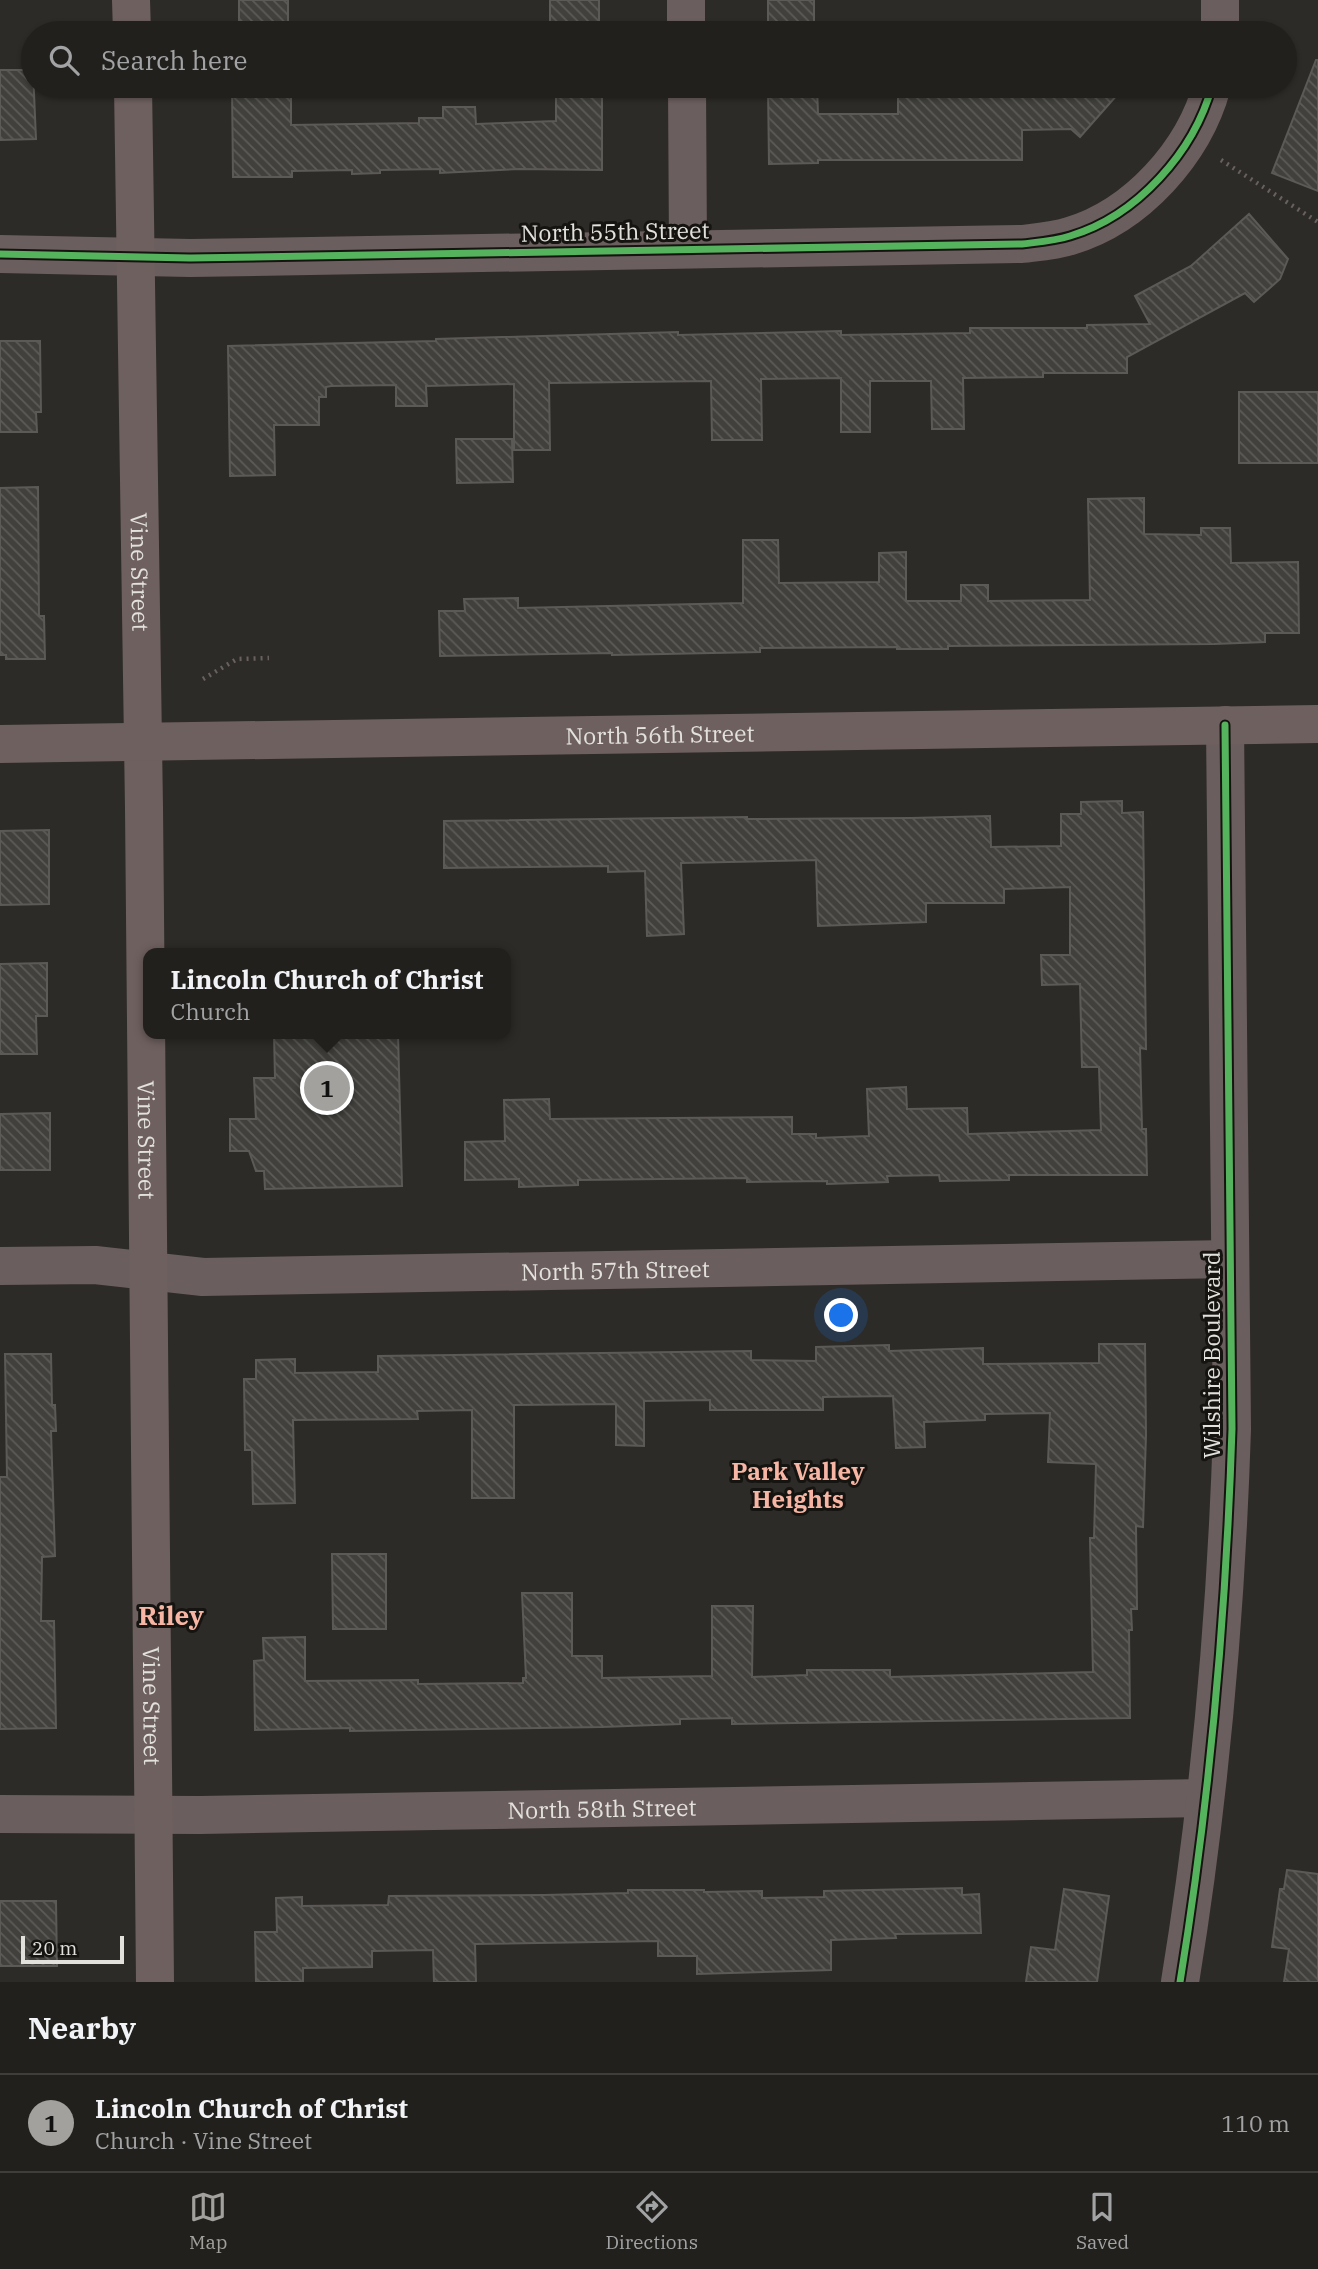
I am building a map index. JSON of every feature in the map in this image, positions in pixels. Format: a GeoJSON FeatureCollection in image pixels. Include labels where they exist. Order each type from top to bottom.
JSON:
{"type":"FeatureCollection","features":[{"type":"Feature","properties":{"kind":"main road"},"geometry":{"type":"LineString","coordinates":[[131,0],[132,21]]}},
{"type":"Feature","properties":{"kind":"main road","name":"Vine Street"},"geometry":{"type":"LineString","coordinates":[[133,98],[144,948]]}},
{"type":"Feature","properties":{"kind":"main road","name":"North 56th Street"},"geometry":{"type":"LineString","coordinates":[[0,744],[1318,724]]}},
{"type":"Feature","properties":{"kind":"main road","name":"Vine Street"},"geometry":{"type":"LineString","coordinates":[[145,1039],[155,1982]]}},
{"type":"Feature","properties":{"kind":"street"},"geometry":{"type":"LineString","coordinates":[[686,0],[686,21]]}},
{"type":"Feature","properties":{"kind":"street"},"geometry":{"type":"LineString","coordinates":[[1220,0],[1220,21]]}},
{"type":"Feature","properties":{"kind":"street"},"geometry":{"type":"LineString","coordinates":[[687,98],[688,249]]}},
{"type":"Feature","properties":{"kind":"street","name":"North 55th Street"},"geometry":{"type":"LineString","coordinates":[[0,254],[135,257],[1022,244],[1071,236],[1095,226],[1131,203],[1162,174],[1191,137],[1209,98]]}},
{"type":"Feature","properties":{"kind":"street","name":"Wilshire Boulevard"},"geometry":{"type":"LineString","coordinates":[[1180,1982],[1205,1798],[1222,1639],[1228,1544],[1231,1429],[1225,725]]}},
{"type":"Feature","properties":{"kind":"street","name":"North 57th Street"},"geometry":{"type":"LineString","coordinates":[[0,1266],[95,1265],[203,1277],[1230,1259]]}},
{"type":"Feature","properties":{"kind":"street","name":"North 58th Street"},"geometry":{"type":"LineString","coordinates":[[0,1814],[154,1815],[1205,1798]]}},
{"type":"Feature","properties":{"kind":"path"},"geometry":{"type":"LineString","coordinates":[[1221,160],[1318,222]]}},
{"type":"Feature","properties":{"kind":"path"},"geometry":{"type":"LineString","coordinates":[[203,679],[237,659],[269,658]]}},
{"type":"Feature","properties":{"kind":"building"},"geometry":{"type":"Polygon","coordinates":[[[239,0],[288,0],[288,21],[239,21],[239,0]]]}},
{"type":"Feature","properties":{"kind":"building"},"geometry":{"type":"Polygon","coordinates":[[[550,0],[599,0],[599,21],[550,21],[550,0]]]}},
{"type":"Feature","properties":{"kind":"building"},"geometry":{"type":"Polygon","coordinates":[[[768,0],[814,0],[814,21],[768,21],[768,0]]]}},
{"type":"Feature","properties":{"kind":"building"},"geometry":{"type":"Polygon","coordinates":[[[1318,60],[1318,191],[1272,173],[1318,60]]]}},
{"type":"Feature","properties":{"kind":"building"},"geometry":{"type":"Polygon","coordinates":[[[0,70],[21,70],[21,98],[34,98],[36,139],[0,140],[0,70]]]}},
{"type":"Feature","properties":{"kind":"building"},"geometry":{"type":"Polygon","coordinates":[[[232,98],[291,98],[291,125],[419,123],[419,118],[443,118],[443,107],[475,107],[476,124],[556,121],[556,98],[602,98],[602,170],[519,169],[440,173],[440,169],[380,170],[380,173],[352,174],[352,170],[292,171],[292,177],[233,177],[232,98]]]}},
{"type":"Feature","properties":{"kind":"building"},"geometry":{"type":"Polygon","coordinates":[[[768,98],[817,98],[818,114],[898,114],[898,98],[1114,98],[1080,137],[1071,129],[1022,130],[1022,160],[818,160],[818,163],[769,164],[768,98]]]}},
{"type":"Feature","properties":{"kind":"building"},"geometry":{"type":"Polygon","coordinates":[[[1249,214],[1288,259],[1280,279],[1254,302],[1245,293],[1127,357],[1127,373],[1043,373],[1043,377],[963,378],[964,429],[932,429],[931,381],[870,381],[870,432],[841,432],[841,378],[761,379],[762,440],[712,440],[711,381],[549,383],[550,450],[514,450],[514,384],[426,386],[427,406],[396,406],[396,385],[331,386],[326,387],[326,397],[319,397],[319,425],[274,425],[275,475],[230,476],[228,346],[678,332],[678,335],[841,331],[841,335],[970,333],[970,328],[1087,328],[1087,325],[1150,324],[1135,296],[1191,266],[1249,214]]]}},
{"type":"Feature","properties":{"kind":"building"},"geometry":{"type":"Polygon","coordinates":[[[0,341],[40,341],[41,412],[36,412],[37,432],[0,432],[0,341]]]}},
{"type":"Feature","properties":{"kind":"building"},"geometry":{"type":"Polygon","coordinates":[[[1239,392],[1318,392],[1318,463],[1239,463],[1239,392]]]}},
{"type":"Feature","properties":{"kind":"building"},"geometry":{"type":"Polygon","coordinates":[[[456,439],[512,439],[513,482],[457,483],[456,439]]]}},
{"type":"Feature","properties":{"kind":"building"},"geometry":{"type":"Polygon","coordinates":[[[38,487],[39,616],[44,616],[45,659],[6,659],[6,655],[0,655],[0,488],[38,487]]]}},
{"type":"Feature","properties":{"kind":"building"},"geometry":{"type":"Polygon","coordinates":[[[1144,498],[1144,534],[1201,535],[1201,528],[1230,528],[1231,563],[1298,562],[1299,633],[1265,633],[1265,642],[1214,644],[948,646],[948,649],[760,648],[760,652],[440,656],[439,611],[465,611],[464,599],[518,598],[518,608],[743,603],[743,540],[778,540],[779,583],[879,582],[879,553],[906,552],[906,601],[961,601],[961,585],[988,585],[988,601],[1090,600],[1088,499],[1144,498]]]}},
{"type":"Feature","properties":{"kind":"building"},"geometry":{"type":"Polygon","coordinates":[[[1122,801],[1122,813],[1143,812],[1146,1049],[1140,1048],[1142,1129],[1146,1129],[1147,1175],[1009,1175],[1009,1180],[940,1181],[939,1175],[887,1176],[888,1182],[827,1184],[827,1181],[747,1182],[747,1178],[578,1180],[578,1185],[519,1187],[519,1179],[465,1180],[465,1142],[505,1141],[504,1100],[549,1099],[550,1119],[792,1117],[792,1134],[816,1134],[816,1138],[869,1136],[867,1089],[906,1087],[907,1109],[967,1108],[968,1134],[1101,1130],[1099,1067],[1082,1067],[1080,984],[1042,985],[1041,955],[1070,955],[1070,887],[1004,889],[1004,903],[926,903],[926,922],[818,926],[816,860],[681,863],[684,934],[647,936],[645,871],[608,872],[608,866],[444,868],[444,821],[990,816],[991,847],[1061,846],[1061,814],[1081,814],[1081,802],[1122,801]]]}},
{"type":"Feature","properties":{"kind":"building"},"geometry":{"type":"Polygon","coordinates":[[[49,830],[49,904],[0,905],[0,831],[49,830]]]}},
{"type":"Feature","properties":{"kind":"building"},"geometry":{"type":"Polygon","coordinates":[[[47,963],[47,1016],[36,1016],[37,1054],[0,1054],[0,964],[47,963]]]}},
{"type":"Feature","properties":{"kind":"building"},"geometry":{"type":"Polygon","coordinates":[[[274,1039],[398,1039],[402,1186],[265,1189],[264,1171],[256,1171],[249,1151],[230,1151],[230,1119],[256,1119],[254,1078],[275,1078],[274,1039]]]}},
{"type":"Feature","properties":{"kind":"building"},"geometry":{"type":"Polygon","coordinates":[[[50,1113],[50,1170],[0,1170],[0,1114],[50,1113]]]}},
{"type":"Feature","properties":{"kind":"building"},"geometry":{"type":"Polygon","coordinates":[[[1099,1344],[1145,1344],[1143,1527],[1136,1526],[1137,1609],[1131,1609],[1132,1630],[1129,1630],[1130,1718],[732,1724],[732,1718],[680,1719],[680,1724],[602,1727],[255,1730],[254,1661],[264,1660],[263,1638],[305,1637],[305,1681],[523,1683],[523,1678],[526,1678],[522,1593],[572,1593],[572,1656],[602,1656],[602,1678],[712,1676],[712,1606],[753,1606],[752,1677],[807,1675],[807,1670],[890,1670],[890,1677],[1093,1672],[1090,1538],[1094,1538],[1096,1464],[1048,1462],[1050,1413],[985,1414],[985,1420],[924,1422],[925,1447],[896,1448],[893,1396],[823,1397],[823,1410],[710,1410],[710,1400],[644,1401],[644,1446],[616,1445],[616,1404],[514,1405],[514,1498],[472,1498],[472,1410],[417,1411],[418,1419],[293,1420],[295,1503],[253,1504],[252,1450],[245,1450],[244,1379],[256,1379],[256,1360],[295,1359],[295,1373],[378,1372],[378,1356],[751,1351],[751,1360],[816,1361],[816,1347],[889,1345],[889,1351],[983,1348],[983,1364],[1099,1363],[1099,1344]]]}},
{"type":"Feature","properties":{"kind":"building"},"geometry":{"type":"Polygon","coordinates":[[[5,1354],[51,1354],[52,1405],[55,1405],[56,1431],[51,1431],[55,1556],[42,1557],[41,1621],[54,1621],[56,1728],[0,1729],[0,1477],[7,1477],[5,1354]]]}},
{"type":"Feature","properties":{"kind":"building"},"geometry":{"type":"Polygon","coordinates":[[[332,1554],[386,1554],[386,1629],[333,1629],[332,1554]]]}},
{"type":"Feature","properties":{"kind":"building"},"geometry":{"type":"Polygon","coordinates":[[[1287,1870],[1318,1874],[1318,1982],[1284,1982],[1289,1949],[1272,1947],[1280,1889],[1284,1889],[1287,1870]]]}},
{"type":"Feature","properties":{"kind":"building"},"geometry":{"type":"Polygon","coordinates":[[[962,1888],[962,1895],[979,1894],[981,1933],[895,1934],[896,1938],[831,1940],[831,1970],[697,1974],[697,1956],[658,1956],[658,1941],[475,1944],[476,1982],[434,1982],[433,1950],[372,1951],[372,1967],[303,1968],[303,1982],[256,1982],[255,1932],[277,1932],[276,1898],[302,1897],[302,1906],[388,1905],[389,1896],[704,1890],[762,1891],[762,1898],[824,1897],[824,1891],[962,1888]]]}},
{"type":"Feature","properties":{"kind":"building"},"geometry":{"type":"Polygon","coordinates":[[[1064,1889],[1109,1896],[1097,1982],[1026,1982],[1031,1947],[1055,1950],[1064,1889]]]}},
{"type":"Feature","properties":{"kind":"building"},"geometry":{"type":"Polygon","coordinates":[[[0,1901],[56,1901],[57,1966],[0,1966],[0,1901]]]}},
{"type":"Feature","properties":{"kind":"cycle path"},"geometry":{"type":"LineString","coordinates":[[0,254],[190,258],[1022,244],[1046,241],[1095,227],[1140,197],[1177,157],[1192,134],[1208,98]]}},
{"type":"Feature","properties":{"kind":"cycle path"},"geometry":{"type":"LineString","coordinates":[[1180,1982],[1200,1845],[1215,1707],[1226,1568],[1232,1429],[1225,725]]}},
{"type":"Feature","properties":{"kind":"place","name":"Lincoln Church of Christ"},"geometry":{"type":"Point","coordinates":[327,1088]}},
{"type":"Feature","properties":{"kind":"district","name":"Park Valley Heights"},"geometry":{"type":"Point","coordinates":[798,1485]}},
{"type":"Feature","properties":{"kind":"district","name":"Riley"},"geometry":{"type":"Point","coordinates":[171,1615]}}]}
